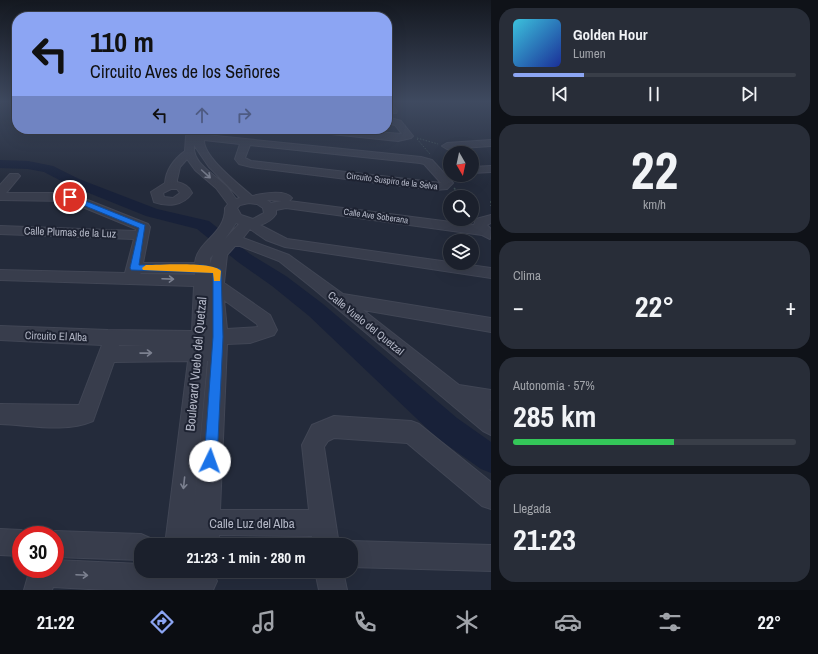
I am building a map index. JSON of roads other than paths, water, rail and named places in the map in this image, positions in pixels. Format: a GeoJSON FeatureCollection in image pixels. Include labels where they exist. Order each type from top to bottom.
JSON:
{"type":"FeatureCollection","features":[{"type":"Feature","properties":{"kind":"street"},"geometry":{"type":"LineString","coordinates":[[362,134],[398,138],[408,136],[403,130]]}},
{"type":"Feature","properties":{"kind":"street"},"geometry":{"type":"LineString","coordinates":[[196,135],[189,153],[192,161],[222,188],[241,216],[257,230],[268,236],[285,243],[491,273]]}},
{"type":"Feature","properties":{"kind":"street"},"geometry":{"type":"LineString","coordinates":[[196,135],[206,159],[251,199],[266,203],[269,207],[270,214],[267,218],[241,216]]}},
{"type":"Feature","properties":{"kind":"street","name":"Circuito Suspiro de la Selva"},"geometry":{"type":"LineString","coordinates":[[196,135],[245,143],[322,161],[443,187],[447,183],[428,162],[322,161],[244,162],[240,159],[245,143]]}},
{"type":"Feature","properties":{"kind":"street"},"geometry":{"type":"LineString","coordinates":[[447,146],[491,143]]}},
{"type":"Feature","properties":{"kind":"street"},"geometry":{"type":"LineString","coordinates":[[171,186],[171,175],[181,157],[189,153]]}},
{"type":"Feature","properties":{"kind":"street"},"geometry":{"type":"LineString","coordinates":[[479,169],[491,168]]}},
{"type":"Feature","properties":{"kind":"street"},"geometry":{"type":"LineString","coordinates":[[0,192],[14,176]]}},
{"type":"Feature","properties":{"kind":"street"},"geometry":{"type":"LineString","coordinates":[[0,196],[70,197],[143,226],[133,273]]}},
{"type":"Feature","properties":{"kind":"street","name":"Calle Ave Soberana"},"geometry":{"type":"LineString","coordinates":[[241,216],[251,199],[268,196],[443,218]]}},
{"type":"Feature","properties":{"kind":"street","name":"Calle Ave Soberana"},"geometry":{"type":"LineString","coordinates":[[269,207],[286,204],[487,227]]}},
{"type":"Feature","properties":{"kind":"street","name":"Boulevard Vuelo del Quetzal"},"geometry":{"type":"LineString","coordinates":[[210,277],[220,254],[242,231],[241,216]]}},
{"type":"Feature","properties":{"kind":"street","name":"Boulevard Vuelo del Quetzal"},"geometry":{"type":"LineString","coordinates":[[206,534],[210,277],[203,257],[227,228],[241,216]]}},
{"type":"Feature","properties":{"kind":"street","name":"Calle Plumas de la Luz"},"geometry":{"type":"LineString","coordinates":[[0,230],[140,235]]}},
{"type":"Feature","properties":{"kind":"street","name":"Calle Vuelo del Quetzal"},"geometry":{"type":"LineString","coordinates":[[230,242],[242,242],[284,258],[320,285],[491,424]]}},
{"type":"Feature","properties":{"kind":"street"},"geometry":{"type":"LineString","coordinates":[[0,275],[133,273],[210,277]]}},
{"type":"Feature","properties":{"kind":"street","name":"Circuito El Alba"},"geometry":{"type":"LineString","coordinates":[[0,333],[110,346],[208,345],[258,336],[268,330],[264,320],[210,277]]}},
{"type":"Feature","properties":{"kind":"street"},"geometry":{"type":"LineString","coordinates":[[337,300],[491,325]]}},
{"type":"Feature","properties":{"kind":"street","name":"Boulevard Vuelo del Quetzal"},"geometry":{"type":"LineString","coordinates":[[179,534],[208,345]]}},
{"type":"Feature","properties":{"kind":"street"},"geometry":{"type":"LineString","coordinates":[[0,414],[73,417],[86,414],[110,346]]}},
{"type":"Feature","properties":{"kind":"street"},"geometry":{"type":"LineString","coordinates":[[453,394],[491,400]]}},
{"type":"Feature","properties":{"kind":"street"},"geometry":{"type":"LineString","coordinates":[[325,534],[313,445],[320,433],[334,427],[411,432],[491,497]]}},
{"type":"Feature","properties":{"kind":"street","name":"Calle Luz del Alba"},"geometry":{"type":"LineString","coordinates":[[179,534],[325,534]]}},
{"type":"Feature","properties":{"kind":"street"},"geometry":{"type":"LineString","coordinates":[[0,542],[12,543]]}},
{"type":"Feature","properties":{"kind":"street"},"geometry":{"type":"LineString","coordinates":[[64,544],[134,547]]}},
{"type":"Feature","properties":{"kind":"street"},"geometry":{"type":"LineString","coordinates":[[358,554],[491,558]]}},
{"type":"Feature","properties":{"kind":"street"},"geometry":{"type":"LineString","coordinates":[[64,577],[203,581]]}},
{"type":"Feature","properties":{"kind":"street"},"geometry":{"type":"LineString","coordinates":[[330,578],[333,590]]}},
{"type":"Feature","properties":{"kind":"waterway"},"geometry":{"type":"LineString","coordinates":[[0,164],[28,165],[48,169],[74,182],[152,213],[203,225],[244,258],[279,281],[316,310],[447,428],[491,459]]}}]}
